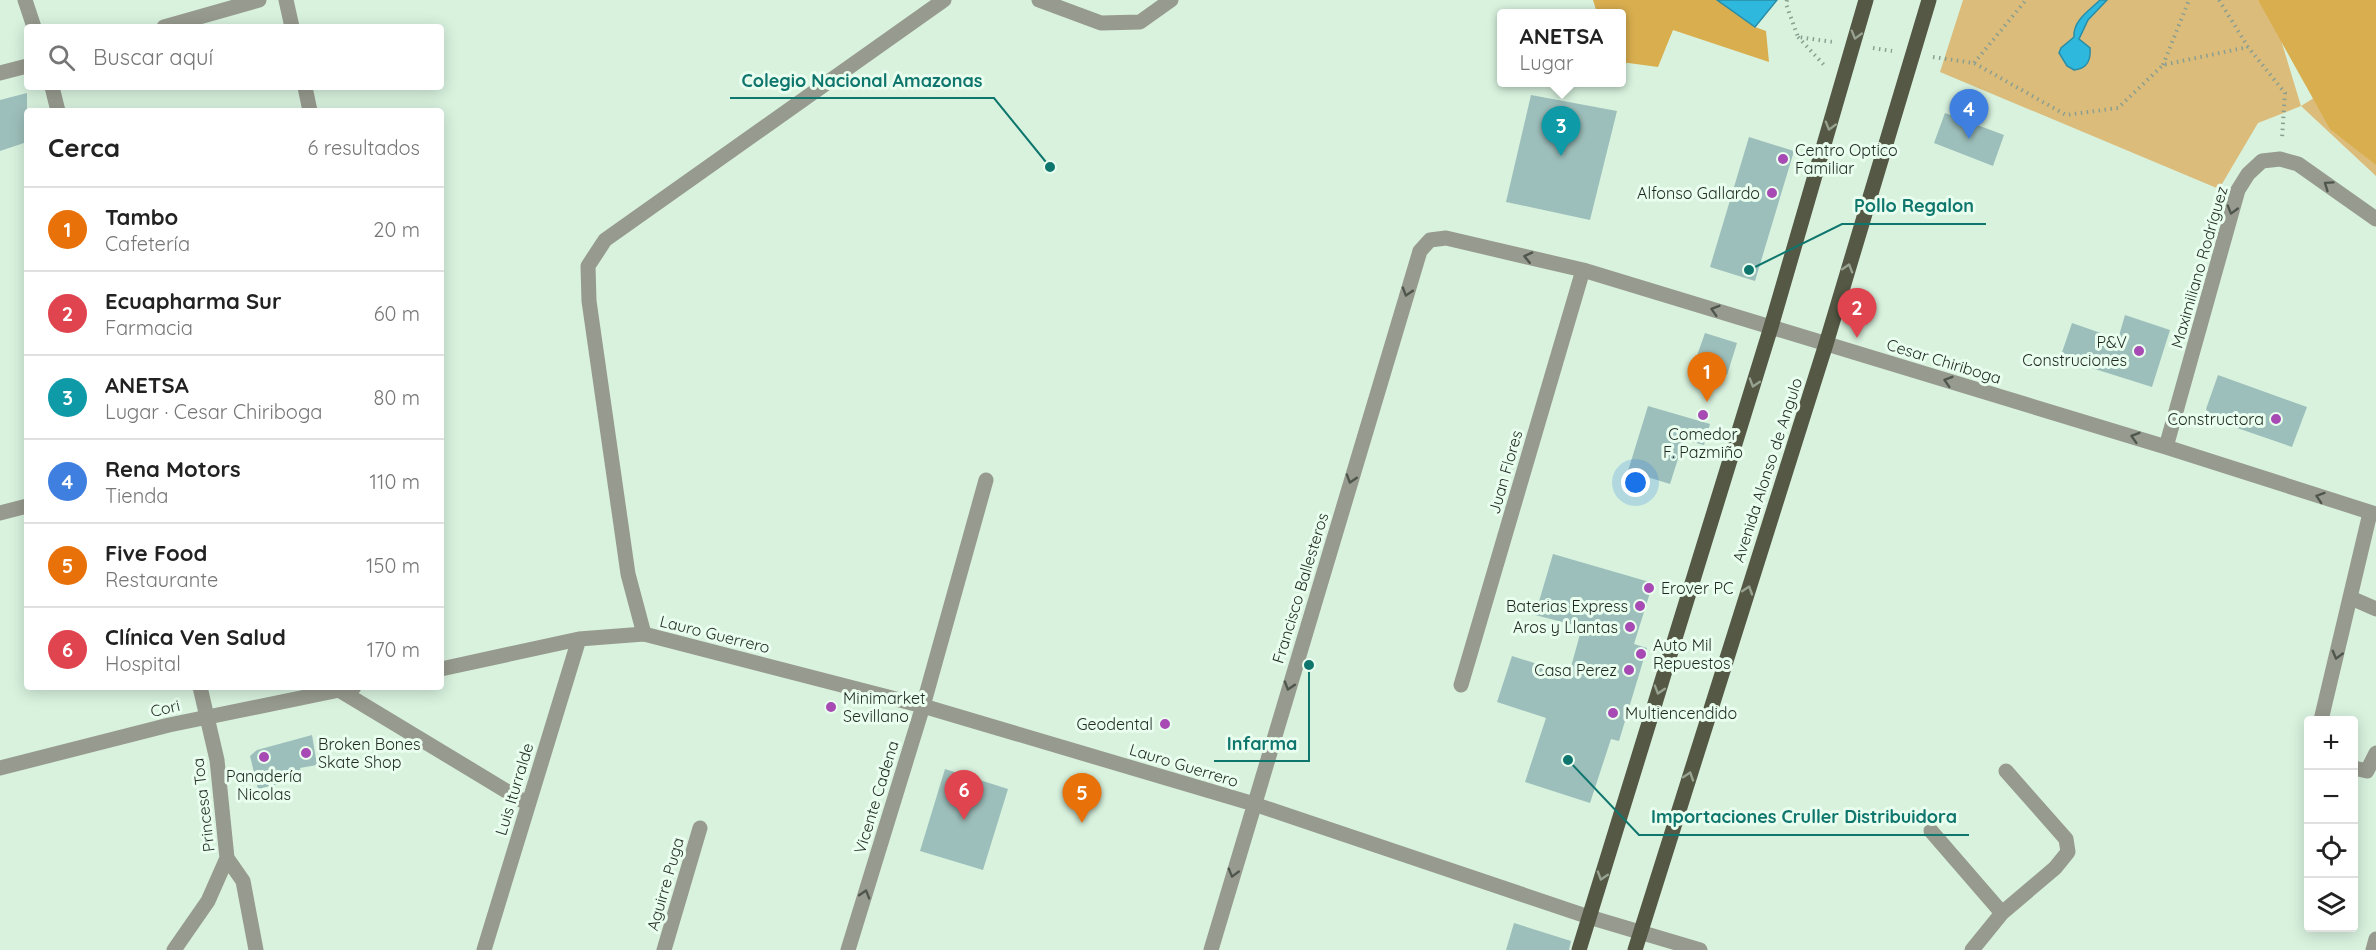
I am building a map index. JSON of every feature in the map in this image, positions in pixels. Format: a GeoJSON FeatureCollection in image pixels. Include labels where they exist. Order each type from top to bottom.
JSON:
{"type":"FeatureCollection","features":[{"type":"Feature","properties":{"kind":"main road"},"geometry":{"type":"LineString","coordinates":[[1579,950],[1771,327],[1866,0]]}},
{"type":"Feature","properties":{"kind":"main road","name":"Avenida Alonso de Angulo"},"geometry":{"type":"LineString","coordinates":[[1635,950],[1826,344],[1929,0]]}},
{"type":"Feature","properties":{"kind":"street"},"geometry":{"type":"LineString","coordinates":[[25,0],[33,24]]}},
{"type":"Feature","properties":{"kind":"street"},"geometry":{"type":"LineString","coordinates":[[175,24],[259,0]]}},
{"type":"Feature","properties":{"kind":"street"},"geometry":{"type":"LineString","coordinates":[[286,0],[291,24]]}},
{"type":"Feature","properties":{"kind":"street"},"geometry":{"type":"LineString","coordinates":[[644,634],[628,574],[590,301],[588,266],[605,240],[944,0]]}},
{"type":"Feature","properties":{"kind":"street"},"geometry":{"type":"LineString","coordinates":[[1039,0],[1101,23],[1140,22],[1171,0]]}},
{"type":"Feature","properties":{"kind":"street"},"geometry":{"type":"LineString","coordinates":[[0,73],[24,67]]}},
{"type":"Feature","properties":{"kind":"street"},"geometry":{"type":"LineString","coordinates":[[53,90],[57,108]]}},
{"type":"Feature","properties":{"kind":"street"},"geometry":{"type":"LineString","coordinates":[[306,90],[309,108]]}},
{"type":"Feature","properties":{"kind":"street"},"geometry":{"type":"LineString","coordinates":[[2280,159],[2298,164],[2376,219]]}},
{"type":"Feature","properties":{"kind":"street","name":"Maximiliano Rodríguez"},"geometry":{"type":"LineString","coordinates":[[2166,447],[2238,190],[2248,174],[2262,161],[2280,159]]}},
{"type":"Feature","properties":{"kind":"street","name":"Cesar Chiriboga"},"geometry":{"type":"LineString","coordinates":[[1430,240],[1446,238],[1583,270],[2166,447],[2373,514]]}},
{"type":"Feature","properties":{"kind":"street","name":"Francisco Ballesteros"},"geometry":{"type":"LineString","coordinates":[[1211,950],[1419,251],[1430,240]]}},
{"type":"Feature","properties":{"kind":"street","name":"Juan Flores"},"geometry":{"type":"LineString","coordinates":[[1461,685],[1583,270]]}},
{"type":"Feature","properties":{"kind":"street","name":"Vicente Cadena"},"geometry":{"type":"LineString","coordinates":[[848,950],[923,706],[986,480]]}},
{"type":"Feature","properties":{"kind":"street"},"geometry":{"type":"LineString","coordinates":[[0,513],[24,507]]}},
{"type":"Feature","properties":{"kind":"street"},"geometry":{"type":"LineString","coordinates":[[2323,716],[2373,514]]}},
{"type":"Feature","properties":{"kind":"street"},"geometry":{"type":"LineString","coordinates":[[2351,598],[2376,609]]}},
{"type":"Feature","properties":{"kind":"street","name":"Lauro Guerrero"},"geometry":{"type":"LineString","coordinates":[[579,639],[644,634],[923,706],[1254,804],[1589,917],[1700,950]]}},
{"type":"Feature","properties":{"kind":"street"},"geometry":{"type":"LineString","coordinates":[[444,668],[579,639]]}},
{"type":"Feature","properties":{"kind":"street","name":"Luis Iturralde"},"geometry":{"type":"LineString","coordinates":[[484,950],[579,639]]}},
{"type":"Feature","properties":{"kind":"street","name":"Princesa Toa"},"geometry":{"type":"LineString","coordinates":[[201,690],[217,760],[227,858],[243,881],[256,950]]}},
{"type":"Feature","properties":{"kind":"street","name":"Cori"},"geometry":{"type":"LineString","coordinates":[[0,768],[207,717],[342,690]]}},
{"type":"Feature","properties":{"kind":"street","name":"Cori"},"geometry":{"type":"LineString","coordinates":[[349,690],[528,804]]}},
{"type":"Feature","properties":{"kind":"street"},"geometry":{"type":"LineString","coordinates":[[2358,769],[2367,771],[2376,753]]}},
{"type":"Feature","properties":{"kind":"street"},"geometry":{"type":"LineString","coordinates":[[1972,950],[2002,913],[2055,868],[2067,852],[2067,838],[2006,771]]}},
{"type":"Feature","properties":{"kind":"street","name":"Aguirre Puga"},"geometry":{"type":"LineString","coordinates":[[664,950],[700,828]]}},
{"type":"Feature","properties":{"kind":"street"},"geometry":{"type":"LineString","coordinates":[[1931,831],[2002,913]]}},
{"type":"Feature","properties":{"kind":"street"},"geometry":{"type":"LineString","coordinates":[[174,950],[208,901],[227,858]]}},
{"type":"Feature","properties":{"kind":"street"},"geometry":{"type":"LineString","coordinates":[[2373,950],[2376,939]]}},
{"type":"Feature","properties":{"kind":"path"},"geometry":{"type":"LineString","coordinates":[[1787,0],[1786,4],[1798,37],[1817,60],[1845,75]]}},
{"type":"Feature","properties":{"kind":"path"},"geometry":{"type":"LineString","coordinates":[[1974,63],[2026,0]]}},
{"type":"Feature","properties":{"kind":"path"},"geometry":{"type":"LineString","coordinates":[[1927,56],[1974,63],[2066,115],[2118,108],[2163,64],[2189,0]]}},
{"type":"Feature","properties":{"kind":"path"},"geometry":{"type":"LineString","coordinates":[[2219,0],[2248,47],[2285,93],[2280,159]]}},
{"type":"Feature","properties":{"kind":"path"},"geometry":{"type":"LineString","coordinates":[[1798,37],[1845,44]]}},
{"type":"Feature","properties":{"kind":"path"},"geometry":{"type":"LineString","coordinates":[[1869,47],[1904,52]]}},
{"type":"Feature","properties":{"kind":"path"},"geometry":{"type":"LineString","coordinates":[[2163,64],[2248,47]]}},
{"type":"Feature","properties":{"kind":"shaded area"},"geometry":{"type":"Polygon","coordinates":[[[1593,0],[1717,0],[1755,27],[1766,31],[1769,62],[1673,30],[1658,67],[1626,63],[1626,9],[1596,9],[1593,0]]]}},
{"type":"Feature","properties":{"kind":"shaded area"},"geometry":{"type":"Polygon","coordinates":[[[1963,0],[2258,0],[2275,20],[2301,106],[2258,123],[2219,189],[1940,72],[1963,0]]]}},
{"type":"Feature","properties":{"kind":"shaded area"},"geometry":{"type":"Polygon","coordinates":[[[2258,0],[2376,0],[2376,165],[2330,129],[2258,0]]]}},
{"type":"Feature","properties":{"kind":"shaded area"},"geometry":{"type":"Polygon","coordinates":[[[2376,59],[2376,176],[2301,106],[2376,59]]]}},
{"type":"Feature","properties":{"kind":"water"},"geometry":{"type":"Polygon","coordinates":[[[1717,0],[1777,0],[1755,27],[1717,0]]]}},
{"type":"Feature","properties":{"kind":"water"},"geometry":{"type":"Polygon","coordinates":[[[2100,0],[2107,0],[2088,20],[2079,39],[2090,48],[2089,60],[2082,68],[2074,70],[2067,66],[2059,53],[2061,48],[2074,37],[2079,21],[2100,0]]]}},
{"type":"Feature","properties":{"kind":"building"},"geometry":{"type":"Polygon","coordinates":[[[27,93],[27,108],[24,108],[24,143],[0,151],[0,100],[27,93]]]}},
{"type":"Feature","properties":{"kind":"building"},"geometry":{"type":"Polygon","coordinates":[[[1531,95],[1617,111],[1590,220],[1506,202],[1531,95]]]}},
{"type":"Feature","properties":{"kind":"building"},"geometry":{"type":"Polygon","coordinates":[[[1945,113],[2004,135],[1993,166],[1934,143],[1945,113]]]}},
{"type":"Feature","properties":{"kind":"building"},"geometry":{"type":"Polygon","coordinates":[[[1749,137],[1794,151],[1755,281],[1710,267],[1749,137]]]}},
{"type":"Feature","properties":{"kind":"building","name":"P&V Construciones"},"geometry":{"type":"Polygon","coordinates":[[[2125,315],[2170,330],[2152,387],[2060,358],[2072,323],[2118,339],[2125,315]]]}},
{"type":"Feature","properties":{"kind":"building"},"geometry":{"type":"Polygon","coordinates":[[[1705,333],[1737,343],[1727,375],[1694,364],[1705,333]]]}},
{"type":"Feature","properties":{"kind":"building"},"geometry":{"type":"Polygon","coordinates":[[[2218,375],[2307,407],[2292,447],[2211,419],[2206,409],[2218,375]]]}},
{"type":"Feature","properties":{"kind":"building"},"geometry":{"type":"Polygon","coordinates":[[[1648,406],[1710,424],[1704,445],[1684,440],[1670,484],[1628,471],[1648,406]]]}},
{"type":"Feature","properties":{"kind":"building"},"geometry":{"type":"Polygon","coordinates":[[[1553,554],[1653,583],[1634,644],[1647,648],[1619,741],[1611,739],[1590,803],[1525,782],[1546,718],[1497,702],[1512,656],[1569,674],[1582,627],[1535,615],[1553,554]]]}},
{"type":"Feature","properties":{"kind":"building"},"geometry":{"type":"Polygon","coordinates":[[[312,735],[317,765],[300,768],[303,778],[258,789],[250,756],[257,750],[312,735]]]}},
{"type":"Feature","properties":{"kind":"building"},"geometry":{"type":"Polygon","coordinates":[[[945,769],[1008,789],[983,870],[920,851],[945,769]]]}},
{"type":"Feature","properties":{"kind":"building"},"geometry":{"type":"Polygon","coordinates":[[[1514,923],[1571,941],[1569,950],[1506,950],[1514,923]]]}},
{"type":"Feature","properties":{"kind":"place","name":"Rena Motors"},"geometry":{"type":"Point","coordinates":[1969,139]}},
{"type":"Feature","properties":{"kind":"place","name":"ANETSA"},"geometry":{"type":"Point","coordinates":[1561,156]}},
{"type":"Feature","properties":{"kind":"place","name":"Centro Optico Familiar"},"geometry":{"type":"Point","coordinates":[1783,159]}},
{"type":"Feature","properties":{"kind":"place","name":"Colegio Nacional Amazonas"},"geometry":{"type":"Point","coordinates":[1050,167]}},
{"type":"Feature","properties":{"kind":"place","name":"Alfonso Gallardo"},"geometry":{"type":"Point","coordinates":[1772,193]}},
{"type":"Feature","properties":{"kind":"place","name":"Pollo Regalon"},"geometry":{"type":"Point","coordinates":[1749,270]}},
{"type":"Feature","properties":{"kind":"place","name":"Ecuapharma Sur"},"geometry":{"type":"Point","coordinates":[1857,338]}},
{"type":"Feature","properties":{"kind":"place","name":"P&V Construciones"},"geometry":{"type":"Point","coordinates":[2139,351]}},
{"type":"Feature","properties":{"kind":"place","name":"Tambo"},"geometry":{"type":"Point","coordinates":[1707,402]}},
{"type":"Feature","properties":{"kind":"place","name":"Comedor F. Pazmiño"},"geometry":{"type":"Point","coordinates":[1703,415]}},
{"type":"Feature","properties":{"kind":"place","name":"Constructora"},"geometry":{"type":"Point","coordinates":[2276,419]}},
{"type":"Feature","properties":{"kind":"place","name":"Erover PC"},"geometry":{"type":"Point","coordinates":[1649,588]}},
{"type":"Feature","properties":{"kind":"place","name":"Baterias Express"},"geometry":{"type":"Point","coordinates":[1640,606]}},
{"type":"Feature","properties":{"kind":"place","name":"Aros y Llantas"},"geometry":{"type":"Point","coordinates":[1630,627]}},
{"type":"Feature","properties":{"kind":"place","name":"Auto Mil Repuestos"},"geometry":{"type":"Point","coordinates":[1641,654]}},
{"type":"Feature","properties":{"kind":"place","name":"Infarma"},"geometry":{"type":"Point","coordinates":[1309,665]}},
{"type":"Feature","properties":{"kind":"place","name":"Casa Perez"},"geometry":{"type":"Point","coordinates":[1629,670]}},
{"type":"Feature","properties":{"kind":"place","name":"Minimarket Sevillano"},"geometry":{"type":"Point","coordinates":[831,707]}},
{"type":"Feature","properties":{"kind":"place","name":"Multiencendido"},"geometry":{"type":"Point","coordinates":[1613,713]}},
{"type":"Feature","properties":{"kind":"place","name":"Geodental"},"geometry":{"type":"Point","coordinates":[1165,724]}},
{"type":"Feature","properties":{"kind":"place","name":"Broken Bones Skate Shop"},"geometry":{"type":"Point","coordinates":[306,753]}},
{"type":"Feature","properties":{"kind":"place","name":"Panadería Nicolas"},"geometry":{"type":"Point","coordinates":[264,757]}},
{"type":"Feature","properties":{"kind":"place","name":"Importaciones Cruller Distribuidora"},"geometry":{"type":"Point","coordinates":[1568,760]}},
{"type":"Feature","properties":{"kind":"place","name":"Clínica Ven Salud"},"geometry":{"type":"Point","coordinates":[964,820]}},
{"type":"Feature","properties":{"kind":"place","name":"Five Food"},"geometry":{"type":"Point","coordinates":[1082,823]}}]}
